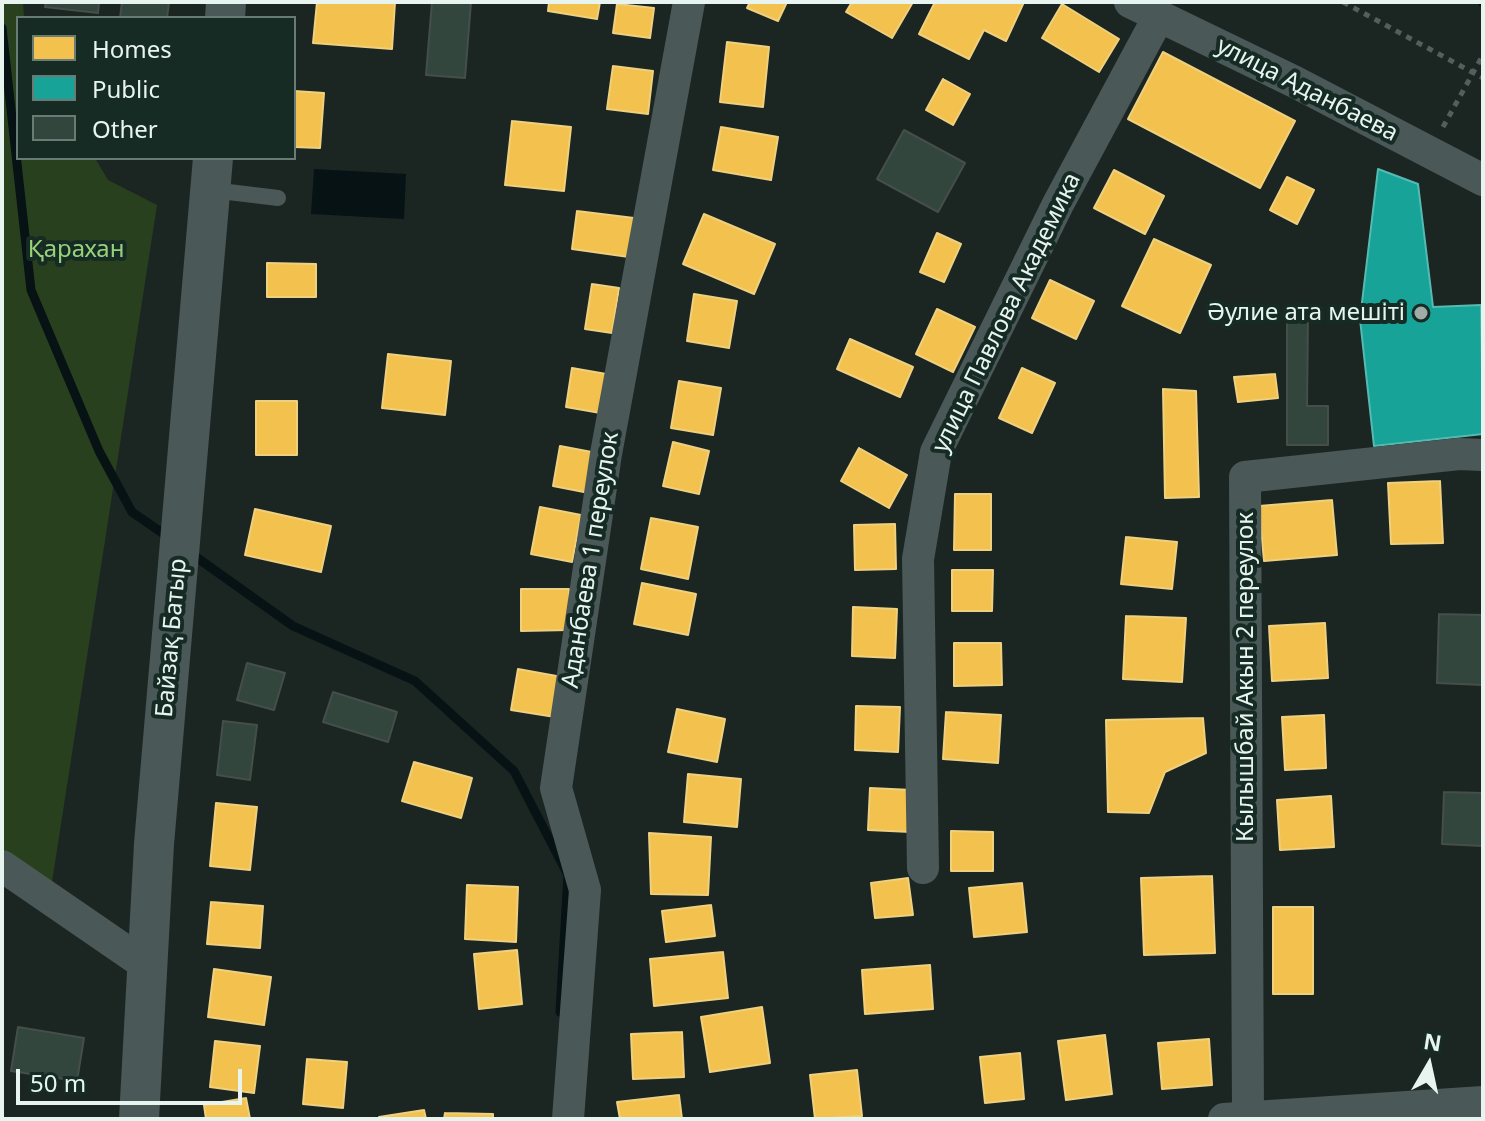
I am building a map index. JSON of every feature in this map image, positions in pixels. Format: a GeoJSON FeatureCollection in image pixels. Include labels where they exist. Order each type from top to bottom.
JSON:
{"type":"FeatureCollection","features":[{"type":"Feature","properties":{"kind":"street","name":"Аданбаева 1 переулок"},"geometry":{"type":"LineString","coordinates":[[568,1119],[585,890],[556,788],[606,454],[689,2]]}},
{"type":"Feature","properties":{"kind":"street","name":"улица Аданбаева"},"geometry":{"type":"LineString","coordinates":[[1130,2],[1295,82],[1483,180]]}},
{"type":"Feature","properties":{"kind":"street","name":"улица Павлова Академика"},"geometry":{"type":"LineString","coordinates":[[923,868],[918,559],[936,452],[1058,204],[1159,16]]}},
{"type":"Feature","properties":{"kind":"street","name":"Байзақ Батыр"},"geometry":{"type":"LineString","coordinates":[[139,1119],[154,844],[212,174]]}},
{"type":"Feature","properties":{"kind":"street","name":"Кылышбай Акын 2 переулок"},"geometry":{"type":"LineString","coordinates":[[1236,1118],[1245,477],[1459,454],[1483,455]]}},
{"type":"Feature","properties":{"kind":"street"},"geometry":{"type":"LineString","coordinates":[[2,866],[149,967]]}},
{"type":"Feature","properties":{"kind":"street"},"geometry":{"type":"LineString","coordinates":[[1236,1118],[1483,1102]]}},
{"type":"Feature","properties":{"kind":"lane"},"geometry":{"type":"LineString","coordinates":[[212,174],[278,198]]}},
{"type":"Feature","properties":{"kind":"path"},"geometry":{"type":"LineString","coordinates":[[1343,2],[1483,78]]}},
{"type":"Feature","properties":{"kind":"path"},"geometry":{"type":"LineString","coordinates":[[1429,152],[1483,55]]}},
{"type":"Feature","properties":{"kind":"green space","name":"Қарахан"},"geometry":{"type":"Polygon","coordinates":[[[2,2],[23,2],[24,16],[16,16],[16,160],[96,160],[108,180],[157,205],[50,895],[2,864],[2,2]]]}},
{"type":"Feature","properties":{"kind":"shaded area"},"geometry":{"type":"Polygon","coordinates":[[[314,169],[406,174],[404,219],[311,214],[314,169]]]}},
{"type":"Feature","properties":{"kind":"building: Homes"},"geometry":{"type":"Polygon","coordinates":[[[317,2],[395,2],[392,49],[313,43],[317,2]]]}},
{"type":"Feature","properties":{"kind":"building: Homes"},"geometry":{"type":"Polygon","coordinates":[[[549,2],[600,2],[597,19],[548,11],[549,2]]]}},
{"type":"Feature","properties":{"kind":"building: Homes"},"geometry":{"type":"Polygon","coordinates":[[[750,2],[787,2],[778,21],[747,8],[750,2]]]}},
{"type":"Feature","properties":{"kind":"building: Homes"},"geometry":{"type":"Polygon","coordinates":[[[852,2],[913,2],[892,38],[846,12],[852,2]]]}},
{"type":"Feature","properties":{"kind":"building: Homes"},"geometry":{"type":"Polygon","coordinates":[[[935,2],[1024,2],[1006,41],[984,30],[969,59],[919,34],[935,2]]]}},
{"type":"Feature","properties":{"kind":"building: Homes"},"geometry":{"type":"Polygon","coordinates":[[[617,4],[654,8],[650,38],[613,33],[617,4]]]}},
{"type":"Feature","properties":{"kind":"building: Homes"},"geometry":{"type":"Polygon","coordinates":[[[1062,4],[1119,39],[1099,72],[1042,38],[1062,4]]]}},
{"type":"Feature","properties":{"kind":"building: Homes"},"geometry":{"type":"Polygon","coordinates":[[[727,42],[769,47],[763,107],[720,102],[727,42]]]}},
{"type":"Feature","properties":{"kind":"building: Homes"},"geometry":{"type":"Polygon","coordinates":[[[1163,52],[1295,121],[1260,188],[1128,119],[1163,52]]]}},
{"type":"Feature","properties":{"kind":"building: Homes"},"geometry":{"type":"Polygon","coordinates":[[[613,66],[653,71],[648,114],[607,109],[613,66]]]}},
{"type":"Feature","properties":{"kind":"building: Homes"},"geometry":{"type":"Polygon","coordinates":[[[943,79],[970,94],[953,125],[926,110],[943,79]]]}},
{"type":"Feature","properties":{"kind":"building: Homes"},"geometry":{"type":"Polygon","coordinates":[[[296,91],[324,93],[320,148],[296,147],[296,91]]]}},
{"type":"Feature","properties":{"kind":"building: Homes"},"geometry":{"type":"Polygon","coordinates":[[[512,121],[571,127],[564,191],[505,185],[512,121]]]}},
{"type":"Feature","properties":{"kind":"building: Homes"},"geometry":{"type":"Polygon","coordinates":[[[721,127],[778,137],[771,180],[713,170],[721,127]]]}},
{"type":"Feature","properties":{"kind":"building: Homes"},"geometry":{"type":"Polygon","coordinates":[[[1114,170],[1164,196],[1145,234],[1094,208],[1114,170]]]}},
{"type":"Feature","properties":{"kind":"building: Homes"},"geometry":{"type":"Polygon","coordinates":[[[1287,177],[1314,190],[1297,224],[1270,210],[1287,177]]]}},
{"type":"Feature","properties":{"kind":"building: Homes"},"geometry":{"type":"Polygon","coordinates":[[[577,211],[634,218],[629,257],[572,249],[577,211]]]}},
{"type":"Feature","properties":{"kind":"building: Homes"},"geometry":{"type":"Polygon","coordinates":[[[704,214],[775,244],[754,294],[683,264],[704,214]]]}},
{"type":"Feature","properties":{"kind":"building: Homes"},"geometry":{"type":"Polygon","coordinates":[[[937,233],[961,244],[944,282],[920,272],[937,233]]]}},
{"type":"Feature","properties":{"kind":"building: Homes"},"geometry":{"type":"Polygon","coordinates":[[[1154,239],[1211,265],[1180,333],[1122,306],[1154,239]]]}},
{"type":"Feature","properties":{"kind":"building: Homes"},"geometry":{"type":"Polygon","coordinates":[[[267,263],[316,264],[316,297],[267,297],[267,263]]]}},
{"type":"Feature","properties":{"kind":"building: Homes"},"geometry":{"type":"Polygon","coordinates":[[[1050,280],[1094,301],[1076,339],[1032,318],[1050,280]]]}},
{"type":"Feature","properties":{"kind":"building: Homes"},"geometry":{"type":"Polygon","coordinates":[[[592,284],[619,288],[612,333],[585,329],[592,284]]]}},
{"type":"Feature","properties":{"kind":"building: Homes"},"geometry":{"type":"Polygon","coordinates":[[[694,294],[737,301],[729,348],[687,341],[694,294]]]}},
{"type":"Feature","properties":{"kind":"building: Homes"},"geometry":{"type":"Polygon","coordinates":[[[937,309],[975,327],[953,372],[916,354],[937,309]]]}},
{"type":"Feature","properties":{"kind":"building: Homes"},"geometry":{"type":"Polygon","coordinates":[[[850,339],[913,367],[900,397],[837,369],[850,339]]]}},
{"type":"Feature","properties":{"kind":"building: Homes"},"geometry":{"type":"Polygon","coordinates":[[[388,354],[451,361],[445,415],[382,408],[388,354]]]}},
{"type":"Feature","properties":{"kind":"building: Homes"},"geometry":{"type":"Polygon","coordinates":[[[572,368],[612,375],[606,414],[566,407],[572,368]]]}},
{"type":"Feature","properties":{"kind":"building: Homes"},"geometry":{"type":"Polygon","coordinates":[[[1022,368],[1055,383],[1032,433],[999,418],[1022,368]]]}},
{"type":"Feature","properties":{"kind":"building: Homes"},"geometry":{"type":"Polygon","coordinates":[[[1275,374],[1278,398],[1238,402],[1234,377],[1275,374]]]}},
{"type":"Feature","properties":{"kind":"building: Homes"},"geometry":{"type":"Polygon","coordinates":[[[679,381],[721,388],[713,435],[671,428],[679,381]]]}},
{"type":"Feature","properties":{"kind":"building: Homes"},"geometry":{"type":"Polygon","coordinates":[[[1163,389],[1196,391],[1199,497],[1165,498],[1163,389]]]}},
{"type":"Feature","properties":{"kind":"building: Homes"},"geometry":{"type":"Polygon","coordinates":[[[256,401],[297,401],[297,455],[256,455],[256,401]]]}},
{"type":"Feature","properties":{"kind":"building: Homes"},"geometry":{"type":"Polygon","coordinates":[[[673,442],[709,451],[699,494],[663,486],[673,442]]]}},
{"type":"Feature","properties":{"kind":"building: Homes"},"geometry":{"type":"Polygon","coordinates":[[[560,446],[597,453],[589,493],[553,486],[560,446]]]}},
{"type":"Feature","properties":{"kind":"building: Homes"},"geometry":{"type":"Polygon","coordinates":[[[859,448],[907,475],[889,508],[841,481],[859,448]]]}},
{"type":"Feature","properties":{"kind":"building: Homes"},"geometry":{"type":"Polygon","coordinates":[[[1440,481],[1443,543],[1391,544],[1388,483],[1440,481]]]}},
{"type":"Feature","properties":{"kind":"building: Homes"},"geometry":{"type":"Polygon","coordinates":[[[955,494],[991,494],[991,550],[954,550],[955,494]]]}},
{"type":"Feature","properties":{"kind":"building: Homes"},"geometry":{"type":"Polygon","coordinates":[[[1332,500],[1337,555],[1264,561],[1259,506],[1332,500]]]}},
{"type":"Feature","properties":{"kind":"building: Homes"},"geometry":{"type":"Polygon","coordinates":[[[540,507],[581,515],[572,562],[531,554],[540,507]]]}},
{"type":"Feature","properties":{"kind":"building: Homes"},"geometry":{"type":"Polygon","coordinates":[[[255,509],[331,526],[321,572],[245,555],[255,509]]]}},
{"type":"Feature","properties":{"kind":"building: Homes"},"geometry":{"type":"Polygon","coordinates":[[[651,518],[698,527],[688,579],[641,569],[651,518]]]}},
{"type":"Feature","properties":{"kind":"building: Homes"},"geometry":{"type":"Polygon","coordinates":[[[895,524],[896,569],[855,570],[854,525],[895,524]]]}},
{"type":"Feature","properties":{"kind":"building: Homes"},"geometry":{"type":"Polygon","coordinates":[[[1126,537],[1177,542],[1172,589],[1121,584],[1126,537]]]}},
{"type":"Feature","properties":{"kind":"building: Homes"},"geometry":{"type":"Polygon","coordinates":[[[952,570],[993,570],[992,611],[952,611],[952,570]]]}},
{"type":"Feature","properties":{"kind":"building: Homes"},"geometry":{"type":"Polygon","coordinates":[[[642,583],[696,594],[688,635],[634,624],[642,583]]]}},
{"type":"Feature","properties":{"kind":"building: Homes"},"geometry":{"type":"Polygon","coordinates":[[[521,589],[569,589],[569,630],[521,631],[521,589]]]}},
{"type":"Feature","properties":{"kind":"building: Homes"},"geometry":{"type":"Polygon","coordinates":[[[853,607],[897,609],[895,658],[852,656],[853,607]]]}},
{"type":"Feature","properties":{"kind":"building: Homes"},"geometry":{"type":"Polygon","coordinates":[[[1126,616],[1186,618],[1182,682],[1123,679],[1126,616]]]}},
{"type":"Feature","properties":{"kind":"building: Homes"},"geometry":{"type":"Polygon","coordinates":[[[1325,623],[1328,678],[1272,681],[1269,626],[1325,623]]]}},
{"type":"Feature","properties":{"kind":"building: Homes"},"geometry":{"type":"Polygon","coordinates":[[[954,643],[1001,643],[1002,685],[954,686],[954,643]]]}},
{"type":"Feature","properties":{"kind":"building: Homes"},"geometry":{"type":"Polygon","coordinates":[[[518,669],[562,677],[555,717],[511,710],[518,669]]]}},
{"type":"Feature","properties":{"kind":"building: Homes"},"geometry":{"type":"Polygon","coordinates":[[[856,706],[900,707],[898,752],[855,750],[856,706]]]}},
{"type":"Feature","properties":{"kind":"building: Homes"},"geometry":{"type":"Polygon","coordinates":[[[677,709],[725,719],[717,762],[668,752],[677,709]]]}},
{"type":"Feature","properties":{"kind":"building: Homes"},"geometry":{"type":"Polygon","coordinates":[[[946,712],[1001,715],[998,763],[943,759],[946,712]]]}},
{"type":"Feature","properties":{"kind":"building: Homes"},"geometry":{"type":"Polygon","coordinates":[[[1324,715],[1326,768],[1285,770],[1282,717],[1324,715]]]}},
{"type":"Feature","properties":{"kind":"building: Homes"},"geometry":{"type":"Polygon","coordinates":[[[1203,718],[1206,753],[1165,772],[1149,813],[1108,812],[1106,720],[1203,718]]]}},
{"type":"Feature","properties":{"kind":"building: Homes"},"geometry":{"type":"Polygon","coordinates":[[[414,762],[472,778],[461,818],[402,801],[414,762]]]}},
{"type":"Feature","properties":{"kind":"building: Homes"},"geometry":{"type":"Polygon","coordinates":[[[688,774],[741,779],[737,827],[684,822],[688,774]]]}},
{"type":"Feature","properties":{"kind":"building: Homes"},"geometry":{"type":"Polygon","coordinates":[[[870,788],[912,790],[911,832],[868,830],[870,788]]]}},
{"type":"Feature","properties":{"kind":"building: Homes"},"geometry":{"type":"Polygon","coordinates":[[[1331,796],[1334,847],[1280,850],[1277,800],[1331,796]]]}},
{"type":"Feature","properties":{"kind":"building: Homes"},"geometry":{"type":"Polygon","coordinates":[[[216,803],[257,807],[250,870],[210,866],[216,803]]]}},
{"type":"Feature","properties":{"kind":"building: Homes"},"geometry":{"type":"Polygon","coordinates":[[[951,831],[993,832],[993,871],[951,871],[951,831]]]}},
{"type":"Feature","properties":{"kind":"building: Homes"},"geometry":{"type":"Polygon","coordinates":[[[649,833],[711,837],[708,895],[651,894],[649,833]]]}},
{"type":"Feature","properties":{"kind":"building: Homes"},"geometry":{"type":"Polygon","coordinates":[[[1212,876],[1215,953],[1144,955],[1141,878],[1212,876]]]}},
{"type":"Feature","properties":{"kind":"building: Homes"},"geometry":{"type":"Polygon","coordinates":[[[908,878],[913,915],[875,918],[871,883],[908,878]]]}},
{"type":"Feature","properties":{"kind":"building: Homes"},"geometry":{"type":"Polygon","coordinates":[[[1022,883],[1027,932],[974,937],[969,888],[1022,883]]]}},
{"type":"Feature","properties":{"kind":"building: Homes"},"geometry":{"type":"Polygon","coordinates":[[[467,885],[518,887],[516,942],[465,939],[467,885]]]}},
{"type":"Feature","properties":{"kind":"building: Homes"},"geometry":{"type":"Polygon","coordinates":[[[211,902],[263,906],[260,948],[207,944],[211,902]]]}},
{"type":"Feature","properties":{"kind":"building: Homes"},"geometry":{"type":"Polygon","coordinates":[[[711,905],[715,936],[666,942],[662,911],[711,905]]]}},
{"type":"Feature","properties":{"kind":"building: Homes"},"geometry":{"type":"Polygon","coordinates":[[[1273,907],[1313,907],[1313,994],[1273,994],[1273,907]]]}},
{"type":"Feature","properties":{"kind":"building: Homes"},"geometry":{"type":"Polygon","coordinates":[[[517,950],[522,1004],[479,1009],[474,954],[517,950]]]}},
{"type":"Feature","properties":{"kind":"building: Homes"},"geometry":{"type":"Polygon","coordinates":[[[723,952],[728,998],[654,1006],[650,959],[723,952]]]}},
{"type":"Feature","properties":{"kind":"building: Homes"},"geometry":{"type":"Polygon","coordinates":[[[930,965],[933,1009],[865,1014],[862,970],[930,965]]]}},
{"type":"Feature","properties":{"kind":"building: Homes"},"geometry":{"type":"Polygon","coordinates":[[[214,969],[271,977],[264,1025],[208,1017],[214,969]]]}},
{"type":"Feature","properties":{"kind":"building: Homes"},"geometry":{"type":"Polygon","coordinates":[[[762,1007],[770,1063],[710,1072],[701,1017],[762,1007]]]}},
{"type":"Feature","properties":{"kind":"building: Homes"},"geometry":{"type":"Polygon","coordinates":[[[682,1032],[684,1077],[633,1079],[631,1034],[682,1032]]]}},
{"type":"Feature","properties":{"kind":"building: Homes"},"geometry":{"type":"Polygon","coordinates":[[[1105,1035],[1112,1094],[1066,1100],[1058,1041],[1105,1035]]]}},
{"type":"Feature","properties":{"kind":"building: Homes"},"geometry":{"type":"Polygon","coordinates":[[[1209,1039],[1212,1085],[1162,1089],[1158,1043],[1209,1039]]]}},
{"type":"Feature","properties":{"kind":"building: Homes"},"geometry":{"type":"Polygon","coordinates":[[[215,1041],[260,1046],[254,1093],[210,1087],[215,1041]]]}},
{"type":"Feature","properties":{"kind":"building: Homes"},"geometry":{"type":"Polygon","coordinates":[[[1020,1053],[1024,1099],[985,1103],[980,1057],[1020,1053]]]}},
{"type":"Feature","properties":{"kind":"building: Homes"},"geometry":{"type":"Polygon","coordinates":[[[307,1059],[347,1062],[343,1108],[303,1104],[307,1059]]]}},
{"type":"Feature","properties":{"kind":"building: Homes"},"geometry":{"type":"Polygon","coordinates":[[[857,1070],[862,1116],[815,1119],[810,1075],[857,1070]]]}},
{"type":"Feature","properties":{"kind":"building: Homes"},"geometry":{"type":"Polygon","coordinates":[[[679,1095],[682,1119],[620,1119],[617,1102],[679,1095]]]}},
{"type":"Feature","properties":{"kind":"building: Homes"},"geometry":{"type":"Polygon","coordinates":[[[246,1098],[250,1119],[206,1119],[204,1105],[246,1098]]]}},
{"type":"Feature","properties":{"kind":"building: Homes"},"geometry":{"type":"Polygon","coordinates":[[[424,1110],[426,1119],[379,1119],[379,1117],[424,1110]]]}},
{"type":"Feature","properties":{"kind":"building: Homes"},"geometry":{"type":"Polygon","coordinates":[[[445,1113],[493,1114],[493,1119],[444,1119],[445,1113]]]}},
{"type":"Feature","properties":{"kind":"building: Public","name":"Әулие ата мешіті"},"geometry":{"type":"Polygon","coordinates":[[[1378,169],[1418,184],[1433,307],[1481,305],[1483,434],[1374,446],[1360,319],[1378,169]]]}},
{"type":"Feature","properties":{"kind":"building: Other"},"geometry":{"type":"Polygon","coordinates":[[[46,2],[99,2],[98,13],[45,7],[46,2]]]}},
{"type":"Feature","properties":{"kind":"building: Other"},"geometry":{"type":"Polygon","coordinates":[[[122,2],[169,2],[167,16],[120,16],[122,2]]]}},
{"type":"Feature","properties":{"kind":"building: Other"},"geometry":{"type":"Polygon","coordinates":[[[432,2],[471,2],[465,78],[426,75],[432,2]]]}},
{"type":"Feature","properties":{"kind":"building: Other"},"geometry":{"type":"Polygon","coordinates":[[[904,130],[965,163],[938,212],[877,179],[904,130]]]}},
{"type":"Feature","properties":{"kind":"building: Other"},"geometry":{"type":"Polygon","coordinates":[[[1287,314],[1308,314],[1307,406],[1328,406],[1328,445],[1287,445],[1287,314]]]}},
{"type":"Feature","properties":{"kind":"building: Other"},"geometry":{"type":"Polygon","coordinates":[[[1439,614],[1483,615],[1483,685],[1437,683],[1439,614]]]}},
{"type":"Feature","properties":{"kind":"building: Other"},"geometry":{"type":"Polygon","coordinates":[[[247,663],[285,673],[274,710],[237,700],[247,663]]]}},
{"type":"Feature","properties":{"kind":"building: Other"},"geometry":{"type":"Polygon","coordinates":[[[333,692],[397,712],[388,742],[323,722],[333,692]]]}},
{"type":"Feature","properties":{"kind":"building: Other"},"geometry":{"type":"Polygon","coordinates":[[[223,721],[257,725],[250,780],[217,775],[223,721]]]}},
{"type":"Feature","properties":{"kind":"building: Other"},"geometry":{"type":"Polygon","coordinates":[[[1444,792],[1483,793],[1483,846],[1442,844],[1444,792]]]}},
{"type":"Feature","properties":{"kind":"building: Other"},"geometry":{"type":"Polygon","coordinates":[[[18,1027],[84,1038],[77,1081],[11,1071],[18,1027]]]}},
{"type":"Feature","properties":{"kind":"waterway"},"geometry":{"type":"LineString","coordinates":[[2,28],[16,154]]}},
{"type":"Feature","properties":{"kind":"waterway"},"geometry":{"type":"LineString","coordinates":[[17,160],[31,290],[99,451],[132,512],[171,539]]}},
{"type":"Feature","properties":{"kind":"waterway"},"geometry":{"type":"LineString","coordinates":[[189,552],[293,626],[415,681],[514,771],[568,875],[560,1012]]}},
{"type":"Feature","properties":{"kind":"place","name":"Әулие ата мешіті"},"geometry":{"type":"Point","coordinates":[1421,313]}}]}
